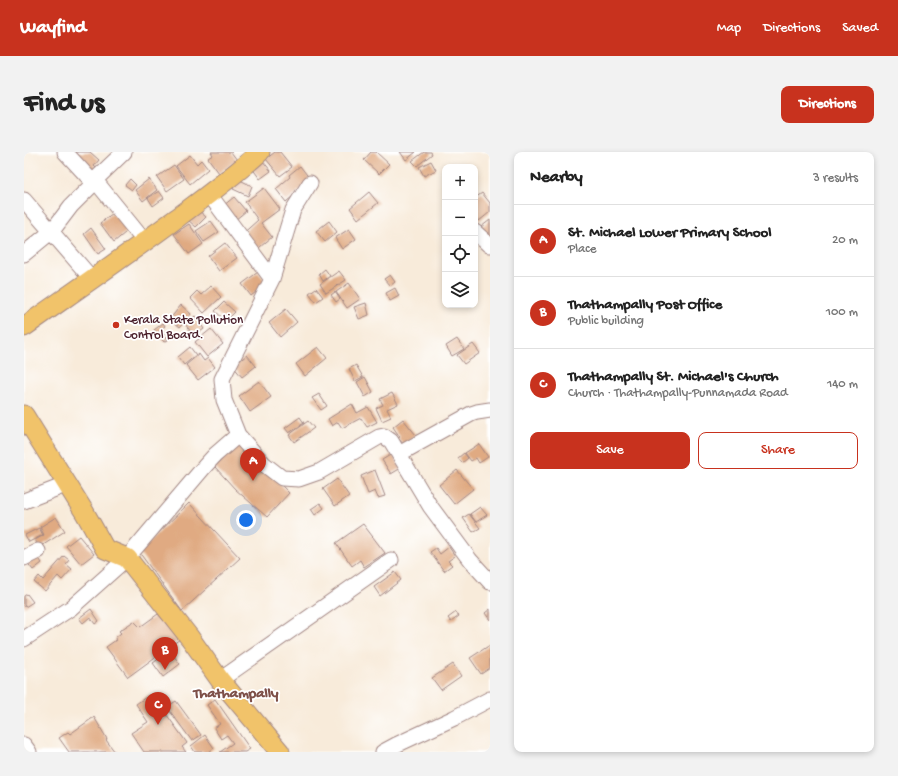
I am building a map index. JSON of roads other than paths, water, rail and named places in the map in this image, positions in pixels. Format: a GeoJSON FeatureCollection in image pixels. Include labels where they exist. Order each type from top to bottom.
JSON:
{"type":"FeatureCollection","features":[{"type":"Feature","properties":{"kind":"main road"},"geometry":{"type":"LineString","coordinates":[[24,327],[145,242],[209,194],[260,152]]}},
{"type":"Feature","properties":{"kind":"main road"},"geometry":{"type":"LineString","coordinates":[[24,415],[68,484],[105,549],[127,558],[190,638],[220,680],[280,752]]}},
{"type":"Feature","properties":{"kind":"street"},"geometry":{"type":"LineString","coordinates":[[65,152],[90,179],[97,180]]}},
{"type":"Feature","properties":{"kind":"street"},"geometry":{"type":"LineString","coordinates":[[24,254],[52,231],[71,206],[97,180],[98,176],[124,152]]}},
{"type":"Feature","properties":{"kind":"street"},"geometry":{"type":"LineString","coordinates":[[97,180],[98,184],[145,242]]}},
{"type":"Feature","properties":{"kind":"street"},"geometry":{"type":"LineString","coordinates":[[310,183],[293,210],[272,279],[222,379],[224,400],[238,435],[264,464],[282,478],[299,479],[319,472],[379,437],[384,436],[391,441],[430,506],[470,560],[490,582]]}},
{"type":"Feature","properties":{"kind":"street"},"geometry":{"type":"LineString","coordinates":[[209,194],[272,279]]}},
{"type":"Feature","properties":{"kind":"street"},"geometry":{"type":"LineString","coordinates":[[24,200],[92,279]]}},
{"type":"Feature","properties":{"kind":"street"},"geometry":{"type":"LineString","coordinates":[[478,235],[489,245],[490,244]]}},
{"type":"Feature","properties":{"kind":"street"},"geometry":{"type":"LineString","coordinates":[[399,454],[471,414],[490,410]]}},
{"type":"Feature","properties":{"kind":"street"},"geometry":{"type":"LineString","coordinates":[[24,638],[71,608],[127,558],[205,466],[238,435]]}},
{"type":"Feature","properties":{"kind":"street"},"geometry":{"type":"LineString","coordinates":[[24,501],[68,484]]}},
{"type":"Feature","properties":{"kind":"street"},"geometry":{"type":"LineString","coordinates":[[24,558],[38,551]]}},
{"type":"Feature","properties":{"kind":"street"},"geometry":{"type":"LineString","coordinates":[[220,680],[391,560]]}},
{"type":"Feature","properties":{"kind":"street"},"geometry":{"type":"LineString","coordinates":[[383,752],[454,718],[490,698]]}},
{"type":"Feature","properties":{"kind":"street"},"geometry":{"type":"LineString","coordinates":[[24,745],[29,752]]}},
{"type":"Feature","properties":{"kind":"place","name":"Kerala State Pollution Control Board."},"geometry":{"type":"Point","coordinates":[116,325]}},
{"type":"Feature","properties":{"kind":"place","name":"St. Michael Lower Primary School"},"geometry":{"type":"Point","coordinates":[253,481]}},
{"type":"Feature","properties":{"kind":"place","name":"Thathampally Post Office"},"geometry":{"type":"Point","coordinates":[165,670]}},
{"type":"Feature","properties":{"kind":"place","name":"Thathampally St. Michael's Church"},"geometry":{"type":"Point","coordinates":[158,725]}},
{"type":"Feature","properties":{"kind":"district","name":"Thathampally"},"geometry":{"type":"Point","coordinates":[236,692]}}]}
